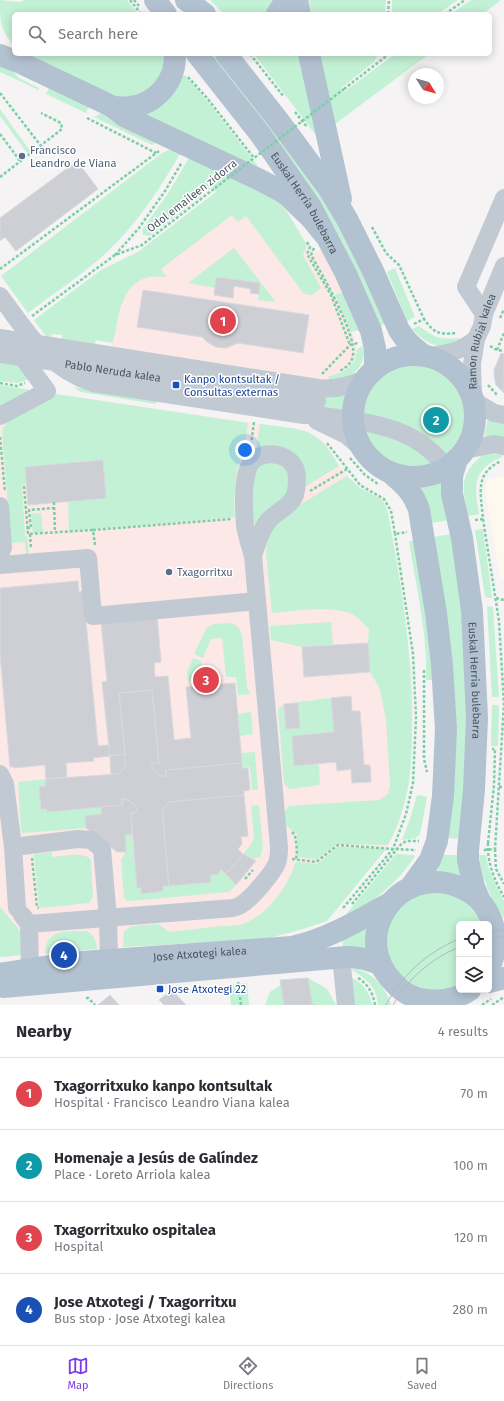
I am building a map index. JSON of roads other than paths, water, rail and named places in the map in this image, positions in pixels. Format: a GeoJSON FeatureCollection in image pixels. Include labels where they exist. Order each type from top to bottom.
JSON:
{"type":"FeatureCollection","features":[{"type":"Feature","properties":{"kind":"main road"},"geometry":{"type":"LineString","coordinates":[[153,0],[158,12]]}},
{"type":"Feature","properties":{"kind":"main road"},"geometry":{"type":"LineString","coordinates":[[153,0],[164,12]]}},
{"type":"Feature","properties":{"kind":"main road"},"geometry":{"type":"LineString","coordinates":[[185,0],[193,12]]}},
{"type":"Feature","properties":{"kind":"main road"},"geometry":{"type":"LineString","coordinates":[[185,0],[202,12]]}},
{"type":"Feature","properties":{"kind":"main road"},"geometry":{"type":"LineString","coordinates":[[278,12],[286,0]]}},
{"type":"Feature","properties":{"kind":"main road"},"geometry":{"type":"LineString","coordinates":[[297,0],[300,12]]}},
{"type":"Feature","properties":{"kind":"main road"},"geometry":{"type":"LineString","coordinates":[[0,38],[12,52]]}},
{"type":"Feature","properties":{"kind":"main road"},"geometry":{"type":"LineString","coordinates":[[0,55],[21,63],[113,107],[124,116],[258,178],[280,191],[298,205],[324,234]]}},
{"type":"Feature","properties":{"kind":"main road"},"geometry":{"type":"LineString","coordinates":[[15,56],[21,63]]}},
{"type":"Feature","properties":{"kind":"main road"},"geometry":{"type":"LineString","coordinates":[[113,107],[137,106],[158,95],[164,89],[173,74],[175,56]]}},
{"type":"Feature","properties":{"kind":"main road","name":"Euskal Herria bulebarra"},"geometry":{"type":"LineString","coordinates":[[199,56],[260,134],[311,207],[346,274],[371,331],[375,348],[371,373]]}},
{"type":"Feature","properties":{"kind":"main road"},"geometry":{"type":"LineString","coordinates":[[228,56],[329,189],[347,220],[373,271],[399,330],[408,343],[427,355],[449,365],[478,394],[475,426],[471,439],[455,463],[426,475],[387,481]]}},
{"type":"Feature","properties":{"kind":"main road"},"geometry":{"type":"LineString","coordinates":[[309,56],[347,220]]}},
{"type":"Feature","properties":{"kind":"main road"},"geometry":{"type":"LineString","coordinates":[[410,888],[430,860],[437,841],[443,796],[446,722],[436,613],[419,510],[416,500],[411,491],[387,481],[374,463],[353,449],[352,409],[355,396],[371,373],[389,361],[397,358],[427,355]]}},
{"type":"Feature","properties":{"kind":"main road","name":"Euskal Herria bulebarra"},"geometry":{"type":"LineString","coordinates":[[455,463],[452,494],[462,538],[467,571],[474,644],[477,718],[474,790],[468,860],[474,887],[480,901]]}},
{"type":"Feature","properties":{"kind":"main road"},"geometry":{"type":"LineString","coordinates":[[410,888],[431,882],[442,882],[463,888],[480,901],[498,925],[495,931],[495,947],[492,958]]}},
{"type":"Feature","properties":{"kind":"main road","name":"Jose Atxotegi kalea"},"geometry":{"type":"LineString","coordinates":[[0,974],[68,963],[292,947],[313,942],[340,931],[390,902],[399,894],[410,888]]}},
{"type":"Feature","properties":{"kind":"main road"},"geometry":{"type":"LineString","coordinates":[[390,902],[384,912],[377,932],[377,954],[386,973],[396,988],[400,1005]]}},
{"type":"Feature","properties":{"kind":"main road","name":"Jose Atxotegi kalea"},"geometry":{"type":"LineString","coordinates":[[0,987],[341,957],[358,957],[368,959],[386,973],[402,991],[412,996],[423,1000],[440,1000],[458,997]]}},
{"type":"Feature","properties":{"kind":"main road"},"geometry":{"type":"LineString","coordinates":[[492,981],[504,978]]}},
{"type":"Feature","properties":{"kind":"street"},"geometry":{"type":"LineString","coordinates":[[484,314],[466,287],[504,198]]}},
{"type":"Feature","properties":{"kind":"street","name":"Ramon Rubial kalea"},"geometry":{"type":"LineString","coordinates":[[478,394],[472,364],[484,346],[482,326],[484,314],[504,266]]}},
{"type":"Feature","properties":{"kind":"street","name":"Pablo Neruda kalea"},"geometry":{"type":"LineString","coordinates":[[0,296],[37,345],[52,361],[78,378],[93,383],[304,415]]}},
{"type":"Feature","properties":{"kind":"street"},"geometry":{"type":"LineString","coordinates":[[4,344],[37,345],[324,389],[350,386],[371,373]]}},
{"type":"Feature","properties":{"kind":"street","name":"Pablo Neruda kalea"},"geometry":{"type":"LineString","coordinates":[[4,344],[23,357],[317,401]]}},
{"type":"Feature","properties":{"kind":"street"},"geometry":{"type":"LineString","coordinates":[[427,355],[484,346]]}},
{"type":"Feature","properties":{"kind":"street"},"geometry":{"type":"LineString","coordinates":[[23,357],[47,391]]}},
{"type":"Feature","properties":{"kind":"street"},"geometry":{"type":"LineString","coordinates":[[0,416],[47,391],[78,378]]}},
{"type":"Feature","properties":{"kind":"street"},"geometry":{"type":"LineString","coordinates":[[478,394],[494,413],[502,406]]}},
{"type":"Feature","properties":{"kind":"street"},"geometry":{"type":"LineString","coordinates":[[304,415],[320,415],[384,426],[413,438],[430,450],[455,463],[494,444],[504,446]]}},
{"type":"Feature","properties":{"kind":"street"},"geometry":{"type":"LineString","coordinates":[[304,415],[346,435],[353,449]]}},
{"type":"Feature","properties":{"kind":"street"},"geometry":{"type":"LineString","coordinates":[[29,924],[233,908],[242,905],[250,899],[270,875],[276,865],[287,859],[279,847],[253,556],[246,528],[244,491],[249,465],[255,458],[261,456],[279,455],[295,468],[295,496],[268,521],[260,533],[253,556]]}},
{"type":"Feature","properties":{"kind":"street"},"geometry":{"type":"LineString","coordinates":[[0,554],[3,548],[3,502]]}},
{"type":"Feature","properties":{"kind":"street"},"geometry":{"type":"LineString","coordinates":[[0,565],[88,558],[93,616],[257,602]]}},
{"type":"Feature","properties":{"kind":"street"},"geometry":{"type":"LineString","coordinates":[[0,774],[5,784],[6,848],[17,908],[29,924],[30,970]]}},
{"type":"Feature","properties":{"kind":"street"},"geometry":{"type":"LineString","coordinates":[[6,848],[78,839],[91,840],[102,849],[108,918],[109,960]]}},
{"type":"Feature","properties":{"kind":"street"},"geometry":{"type":"LineString","coordinates":[[341,957],[346,1005]]}},
{"type":"Feature","properties":{"kind":"tram line"},"geometry":{"type":"LineString","coordinates":[[492,932],[504,930]]}},
{"type":"Feature","properties":{"kind":"tram line"},"geometry":{"type":"LineString","coordinates":[[492,938],[504,937]]}},
{"type":"Feature","properties":{"kind":"tram line"},"geometry":{"type":"LineString","coordinates":[[386,1005],[392,994],[416,966],[436,951],[456,940]]}},
{"type":"Feature","properties":{"kind":"tram line"},"geometry":{"type":"LineString","coordinates":[[393,1005],[406,986],[421,970],[439,957],[456,948]]}},
{"type":"Feature","properties":{"kind":"place","name":"Francisco Leandro de Viana"},"geometry":{"type":"Point","coordinates":[22,156]}},
{"type":"Feature","properties":{"kind":"place","name":"Txagorritxuko kanpo kontsultak"},"geometry":{"type":"Point","coordinates":[223,321]}},
{"type":"Feature","properties":{"kind":"place","name":"Kanpo kontsultak / Consultas externas"},"geometry":{"type":"Point","coordinates":[176,385]}},
{"type":"Feature","properties":{"kind":"place","name":"Homenaje a Jesús de Galíndez"},"geometry":{"type":"Point","coordinates":[436,420]}},
{"type":"Feature","properties":{"kind":"place","name":"Txagorritxu"},"geometry":{"type":"Point","coordinates":[169,572]}},
{"type":"Feature","properties":{"kind":"place","name":"Txagorritxuko ospitalea"},"geometry":{"type":"Point","coordinates":[206,680]}},
{"type":"Feature","properties":{"kind":"place","name":"Jose Atxotegi / Txagorritxu"},"geometry":{"type":"Point","coordinates":[64,955]}},
{"type":"Feature","properties":{"kind":"place","name":"Jose Atxotegi 22"},"geometry":{"type":"Point","coordinates":[160,989]}}]}
